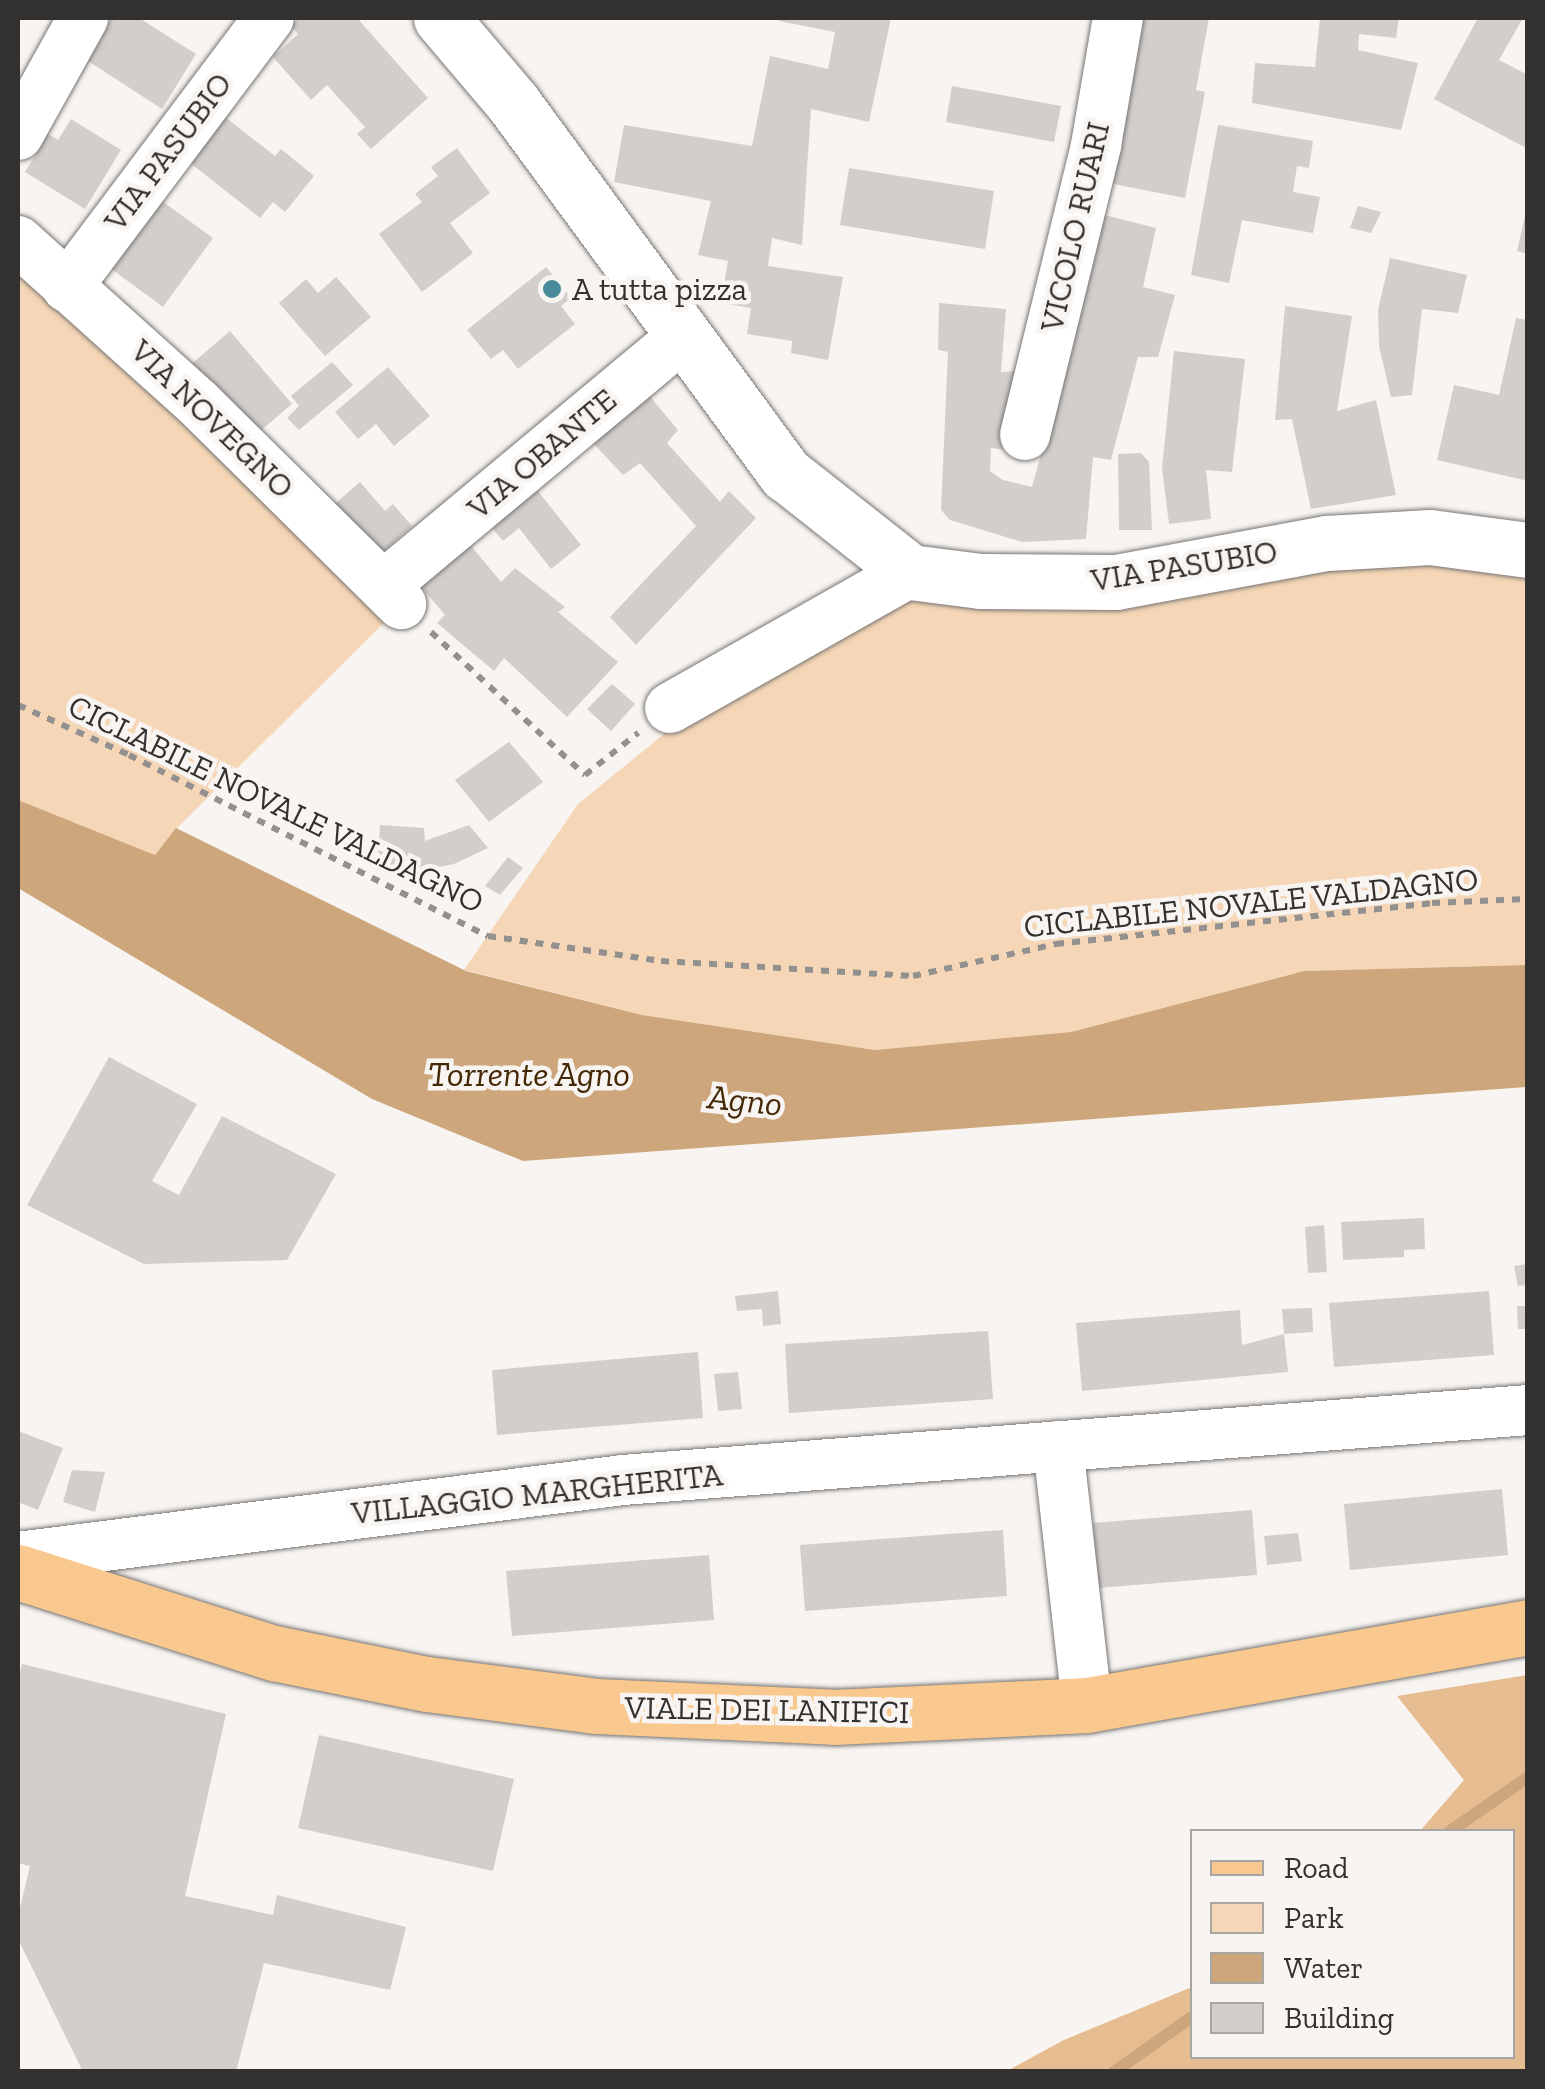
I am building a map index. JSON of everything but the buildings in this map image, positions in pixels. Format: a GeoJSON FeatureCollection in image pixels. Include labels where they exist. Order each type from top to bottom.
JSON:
{"type":"FeatureCollection","features":[{"type":"Feature","properties":{"kind":"main road"},"geometry":{"type":"LineString","coordinates":[[441,18],[512,103],[786,474],[910,572]]}},
{"type":"Feature","properties":{"kind":"main road","name":"VIA PASUBIO"},"geometry":{"type":"LineString","coordinates":[[910,572],[980,581],[1116,582],[1327,542],[1430,537],[1528,550]]}},
{"type":"Feature","properties":{"kind":"main road","name":"VIALE DEI LANIFICI"},"geometry":{"type":"LineString","coordinates":[[18,1572],[274,1653],[428,1684],[577,1704],[834,1717],[1087,1705],[1528,1627]]}},
{"type":"Feature","properties":{"kind":"street"},"geometry":{"type":"LineString","coordinates":[[18,134],[83,18]]}},
{"type":"Feature","properties":{"kind":"street","name":"VIA PASUBIO"},"geometry":{"type":"LineString","coordinates":[[67,286],[269,18]]}},
{"type":"Feature","properties":{"kind":"street","name":"VICOLO RUARI"},"geometry":{"type":"LineString","coordinates":[[1026,434],[1096,145],[1118,18]]}},
{"type":"Feature","properties":{"kind":"street","name":"VIA NOVEGNO"},"geometry":{"type":"LineString","coordinates":[[18,241],[400,588]]}},
{"type":"Feature","properties":{"kind":"street","name":"VIA OBANTE"},"geometry":{"type":"LineString","coordinates":[[400,588],[684,335]]}},
{"type":"Feature","properties":{"kind":"street"},"geometry":{"type":"LineString","coordinates":[[670,708],[910,572]]}},
{"type":"Feature","properties":{"kind":"street","name":"VILLAGGIO MARGHERITA"},"geometry":{"type":"LineString","coordinates":[[18,1556],[623,1480],[1528,1410]]}},
{"type":"Feature","properties":{"kind":"street"},"geometry":{"type":"LineString","coordinates":[[1058,1446],[1087,1705]]}},
{"type":"Feature","properties":{"kind":"path"},"geometry":{"type":"LineString","coordinates":[[400,588],[585,775],[670,708]]}},
{"type":"Feature","properties":{"kind":"path","name":"CICLABILE NOVALE VALDAGNO"},"geometry":{"type":"LineString","coordinates":[[18,705],[128,755],[488,936],[661,960],[913,976],[1056,944],[1432,903],[1528,899]]}},
{"type":"Feature","properties":{"kind":"green space"},"geometry":{"type":"Polygon","coordinates":[[[18,233],[395,612],[177,828],[155,855],[18,800],[18,233]]]}},
{"type":"Feature","properties":{"kind":"green space"},"geometry":{"type":"Polygon","coordinates":[[[893,548],[1008,584],[1527,550],[1527,965],[1304,971],[1071,1032],[875,1050],[642,1015],[464,970],[578,804],[893,548]]]}},
{"type":"Feature","properties":{"kind":"shaded area"},"geometry":{"type":"Polygon","coordinates":[[[1527,1675],[1527,2071],[1007,2071],[1064,2040],[1190,1988],[1190,2059],[1515,2059],[1515,1829],[1422,1829],[1464,1780],[1397,1696],[1527,1675]]]}},
{"type":"Feature","properties":{"kind":"water","name":"Torrente Agno"},"geometry":{"type":"Polygon","coordinates":[[[18,800],[155,855],[176,828],[466,971],[642,1015],[875,1050],[1071,1032],[1304,971],[1527,965],[1527,1087],[523,1161],[372,1099],[18,888],[18,800]]]}},
{"type":"Feature","properties":{"kind":"waterway"},"geometry":{"type":"LineString","coordinates":[[1453,1829],[1528,1777]]}},
{"type":"Feature","properties":{"kind":"waterway"},"geometry":{"type":"LineString","coordinates":[[1114,2072],[1190,2018]]}},
{"type":"Feature","properties":{"kind":"place","name":"A tutta pizza"},"geometry":{"type":"Point","coordinates":[552,289]}},
{"type":"Feature","properties":{"kind":"water label","name":"Agno"},"geometry":{"type":"Point","coordinates":[745,1100]}}]}
